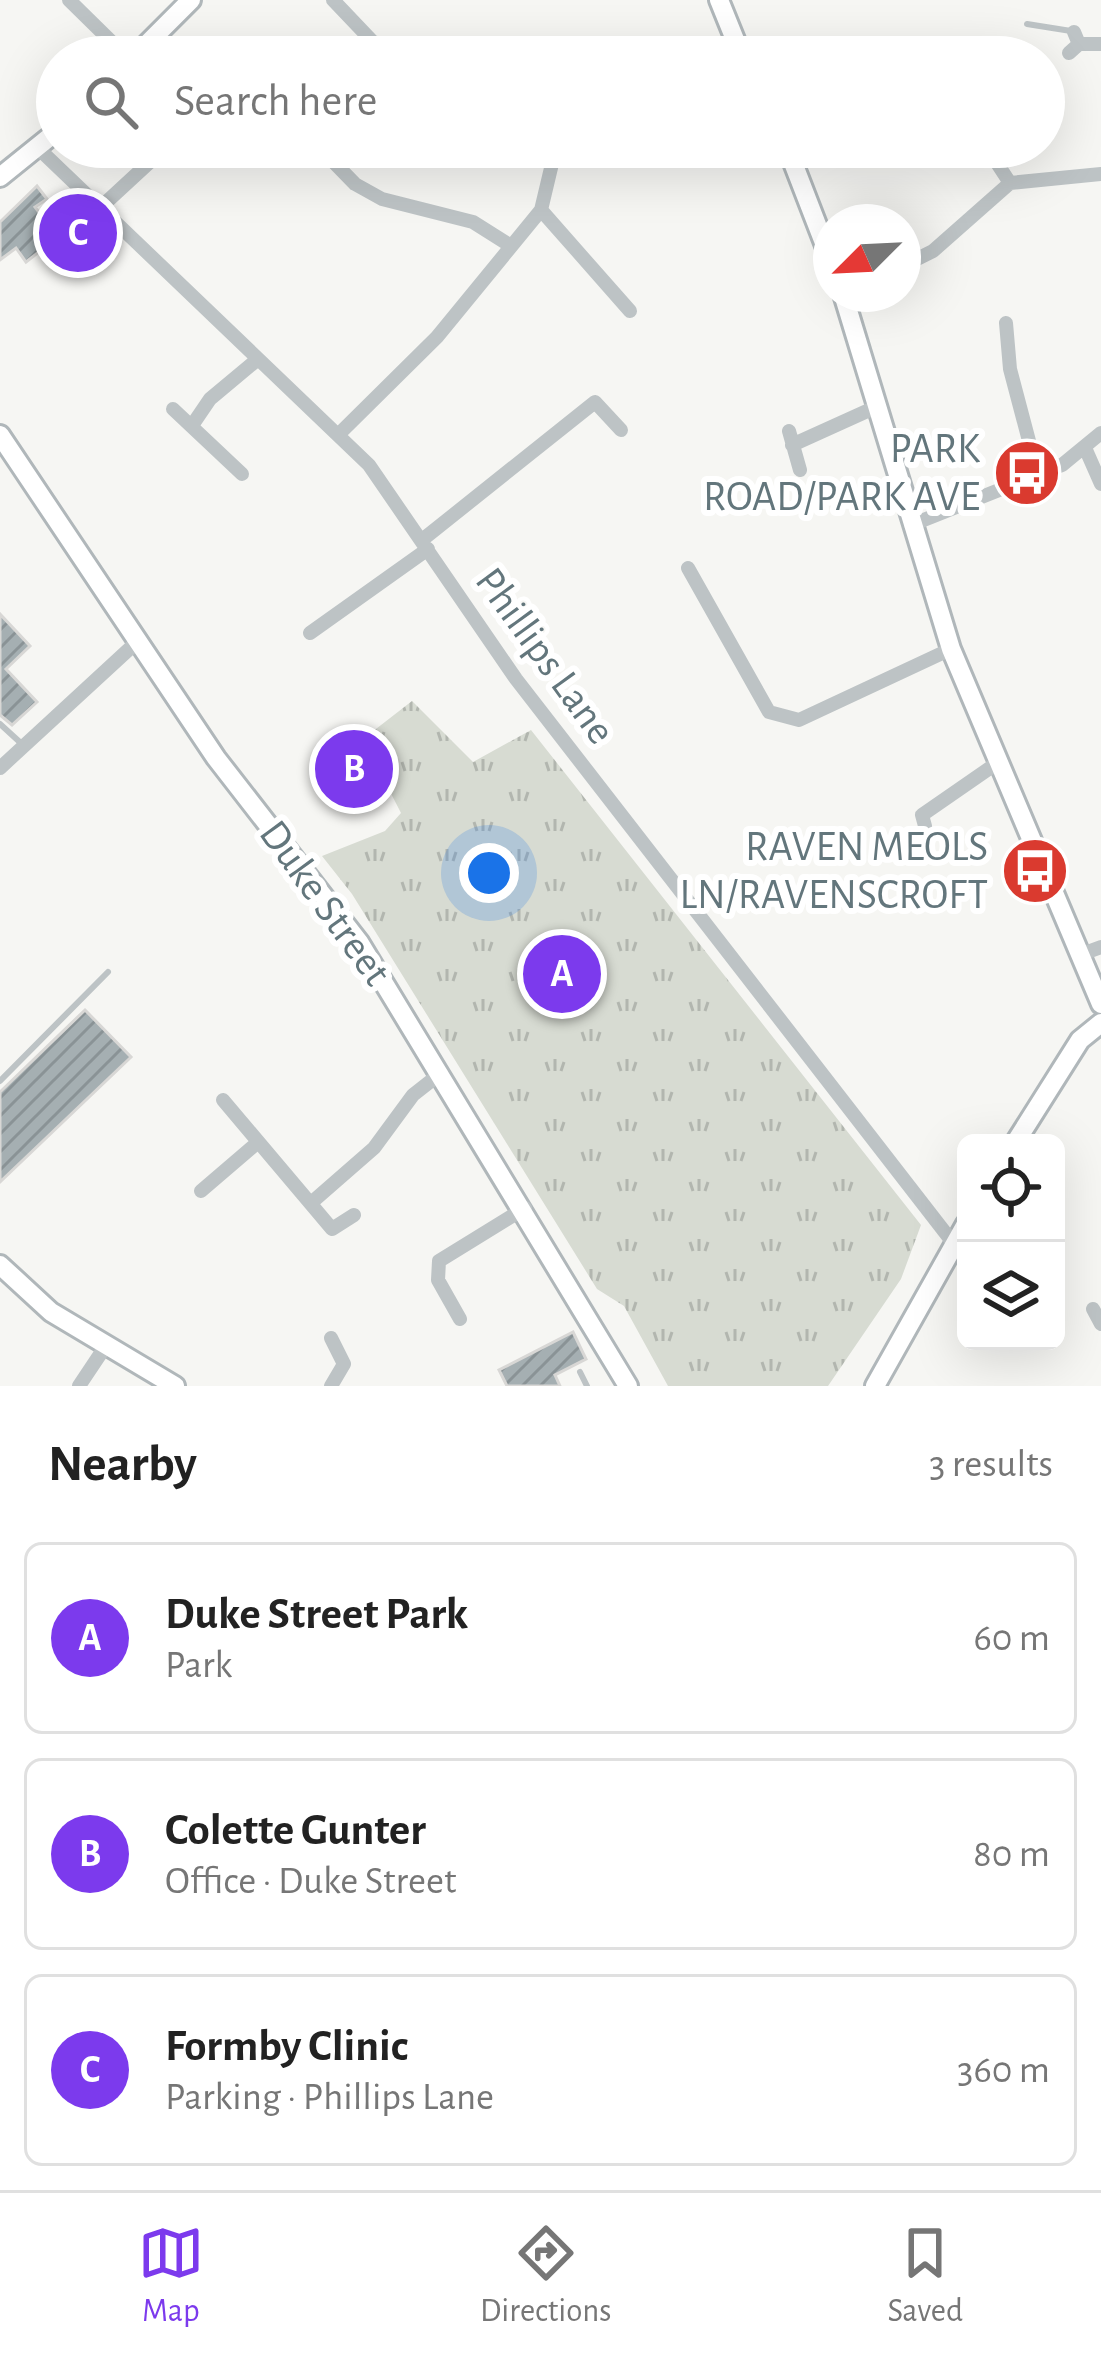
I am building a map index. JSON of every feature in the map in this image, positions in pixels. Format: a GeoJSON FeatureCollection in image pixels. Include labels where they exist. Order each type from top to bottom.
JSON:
{"type":"FeatureCollection","features":[{"type":"Feature","properties":{"kind":"street"},"geometry":{"type":"LineString","coordinates":[[69,0],[108,36]]}},
{"type":"Feature","properties":{"kind":"street"},"geometry":{"type":"LineString","coordinates":[[153,36],[191,0]]}},
{"type":"Feature","properties":{"kind":"street"},"geometry":{"type":"LineString","coordinates":[[333,0],[367,36]]}},
{"type":"Feature","properties":{"kind":"street"},"geometry":{"type":"LineString","coordinates":[[719,0],[734,36]]}},
{"type":"Feature","properties":{"kind":"street"},"geometry":{"type":"LineString","coordinates":[[1074,43],[1101,44]]}},
{"type":"Feature","properties":{"kind":"street"},"geometry":{"type":"LineString","coordinates":[[0,178],[36,150]]}},
{"type":"Feature","properties":{"kind":"street"},"geometry":{"type":"LineString","coordinates":[[0,162],[33,153]]}},
{"type":"Feature","properties":{"kind":"street","name":"Phillips Lane"},"geometry":{"type":"LineString","coordinates":[[52,168],[98,204],[340,433],[425,544],[516,679],[954,1244]]}},
{"type":"Feature","properties":{"kind":"street"},"geometry":{"type":"LineString","coordinates":[[98,204],[141,168]]}},
{"type":"Feature","properties":{"kind":"street"},"geometry":{"type":"LineString","coordinates":[[339,168],[382,200],[473,222],[511,246]]}},
{"type":"Feature","properties":{"kind":"street"},"geometry":{"type":"LineString","coordinates":[[340,433],[437,337],[541,210],[551,168]]}},
{"type":"Feature","properties":{"kind":"street"},"geometry":{"type":"LineString","coordinates":[[795,168],[813,214]]}},
{"type":"Feature","properties":{"kind":"street"},"geometry":{"type":"LineString","coordinates":[[1000,168],[1010,183]]}},
{"type":"Feature","properties":{"kind":"street"},"geometry":{"type":"LineString","coordinates":[[921,257],[1010,183],[1101,174]]}},
{"type":"Feature","properties":{"kind":"street"},"geometry":{"type":"LineString","coordinates":[[541,210],[630,311]]}},
{"type":"Feature","properties":{"kind":"street"},"geometry":{"type":"LineString","coordinates":[[847,312],[951,649],[1092,950],[1101,1004]]}},
{"type":"Feature","properties":{"kind":"street"},"geometry":{"type":"LineString","coordinates":[[1006,323],[1010,369],[1038,475]]}},
{"type":"Feature","properties":{"kind":"street"},"geometry":{"type":"LineString","coordinates":[[193,424],[210,399],[258,358]]}},
{"type":"Feature","properties":{"kind":"street"},"geometry":{"type":"LineString","coordinates":[[310,633],[595,402],[621,430]]}},
{"type":"Feature","properties":{"kind":"street"},"geometry":{"type":"LineString","coordinates":[[800,470],[791,438],[876,407]]}},
{"type":"Feature","properties":{"kind":"street"},"geometry":{"type":"LineString","coordinates":[[173,410],[242,474]]}},
{"type":"Feature","properties":{"kind":"street","name":"Duke Street"},"geometry":{"type":"LineString","coordinates":[[0,434],[216,758],[359,942],[525,1208],[628,1386]]}},
{"type":"Feature","properties":{"kind":"street"},"geometry":{"type":"LineString","coordinates":[[910,526],[1038,475],[1086,450],[1101,434]]}},
{"type":"Feature","properties":{"kind":"street"},"geometry":{"type":"LineString","coordinates":[[1086,450],[1101,484]]}},
{"type":"Feature","properties":{"kind":"street"},"geometry":{"type":"LineString","coordinates":[[688,568],[769,712],[799,720],[951,649]]}},
{"type":"Feature","properties":{"kind":"street"},"geometry":{"type":"LineString","coordinates":[[0,767],[139,640]]}},
{"type":"Feature","properties":{"kind":"street"},"geometry":{"type":"LineString","coordinates":[[926,826],[922,815],[1000,761]]}},
{"type":"Feature","properties":{"kind":"street"},"geometry":{"type":"LineString","coordinates":[[1021,1134],[1080,1040],[1101,1023]]}},
{"type":"Feature","properties":{"kind":"street"},"geometry":{"type":"LineString","coordinates":[[311,1203],[374,1148],[413,1095],[441,1073]]}},
{"type":"Feature","properties":{"kind":"street"},"geometry":{"type":"LineString","coordinates":[[223,1100],[332,1229],[354,1215]]}},
{"type":"Feature","properties":{"kind":"street"},"geometry":{"type":"LineString","coordinates":[[201,1191],[257,1143]]}},
{"type":"Feature","properties":{"kind":"street"},"geometry":{"type":"LineString","coordinates":[[460,1319],[439,1280],[439,1261],[525,1208]]}},
{"type":"Feature","properties":{"kind":"street"},"geometry":{"type":"LineString","coordinates":[[875,1386],[957,1239]]}},
{"type":"Feature","properties":{"kind":"street"},"geometry":{"type":"LineString","coordinates":[[0,1264],[51,1312],[175,1386]]}},
{"type":"Feature","properties":{"kind":"street"},"geometry":{"type":"LineString","coordinates":[[1093,1309],[1101,1324]]}},
{"type":"Feature","properties":{"kind":"street"},"geometry":{"type":"LineString","coordinates":[[331,1338],[344,1364],[331,1386]]}},
{"type":"Feature","properties":{"kind":"street"},"geometry":{"type":"LineString","coordinates":[[79,1386],[105,1347]]}},
{"type":"Feature","properties":{"kind":"lane"},"geometry":{"type":"LineString","coordinates":[[1027,24],[1057,36]]}},
{"type":"Feature","properties":{"kind":"lane"},"geometry":{"type":"LineString","coordinates":[[1065,39],[1074,43]]}},
{"type":"Feature","properties":{"kind":"lane"},"geometry":{"type":"LineString","coordinates":[[58,251],[98,204]]}},
{"type":"Feature","properties":{"kind":"lane"},"geometry":{"type":"LineString","coordinates":[[0,724],[23,745]]}},
{"type":"Feature","properties":{"kind":"lane"},"geometry":{"type":"LineString","coordinates":[[0,1081],[108,972]]}},
{"type":"Feature","properties":{"kind":"lane"},"geometry":{"type":"LineString","coordinates":[[580,1372],[587,1386]]}},
{"type":"Feature","properties":{"kind":"green space"},"geometry":{"type":"Polygon","coordinates":[[[412,701],[473,762],[531,730],[921,1225],[901,1279],[828,1386],[668,1386],[624,1306],[597,1289],[352,894],[322,856],[385,831],[401,813],[363,739],[412,701]]]}},
{"type":"Feature","properties":{"kind":"building"},"geometry":{"type":"Polygon","coordinates":[[[37,186],[47,199],[35,207],[58,237],[26,262],[16,248],[0,260],[0,222],[37,186]]]}},
{"type":"Feature","properties":{"kind":"building"},"geometry":{"type":"Polygon","coordinates":[[[0,614],[30,646],[6,669],[37,702],[12,725],[0,715],[0,614]]]}},
{"type":"Feature","properties":{"kind":"building"},"geometry":{"type":"Polygon","coordinates":[[[85,1010],[131,1057],[0,1182],[0,1092],[85,1010]]]}},
{"type":"Feature","properties":{"kind":"building"},"geometry":{"type":"Polygon","coordinates":[[[573,1332],[586,1359],[555,1375],[560,1386],[507,1386],[499,1370],[573,1332]]]}},
{"type":"Feature","properties":{"kind":"place","name":"Formby Clinic"},"geometry":{"type":"Point","coordinates":[78,233]}},
{"type":"Feature","properties":{"kind":"place","name":"PARK ROAD/PARK AVE"},"geometry":{"type":"Point","coordinates":[1027,473]}},
{"type":"Feature","properties":{"kind":"place","name":"Colette Gunter"},"geometry":{"type":"Point","coordinates":[354,769]}},
{"type":"Feature","properties":{"kind":"place","name":"RAVEN MEOLS LN/RAVENSCROFT"},"geometry":{"type":"Point","coordinates":[1035,871]}},
{"type":"Feature","properties":{"kind":"place","name":"Duke Street Park"},"geometry":{"type":"Point","coordinates":[562,974]}}]}
